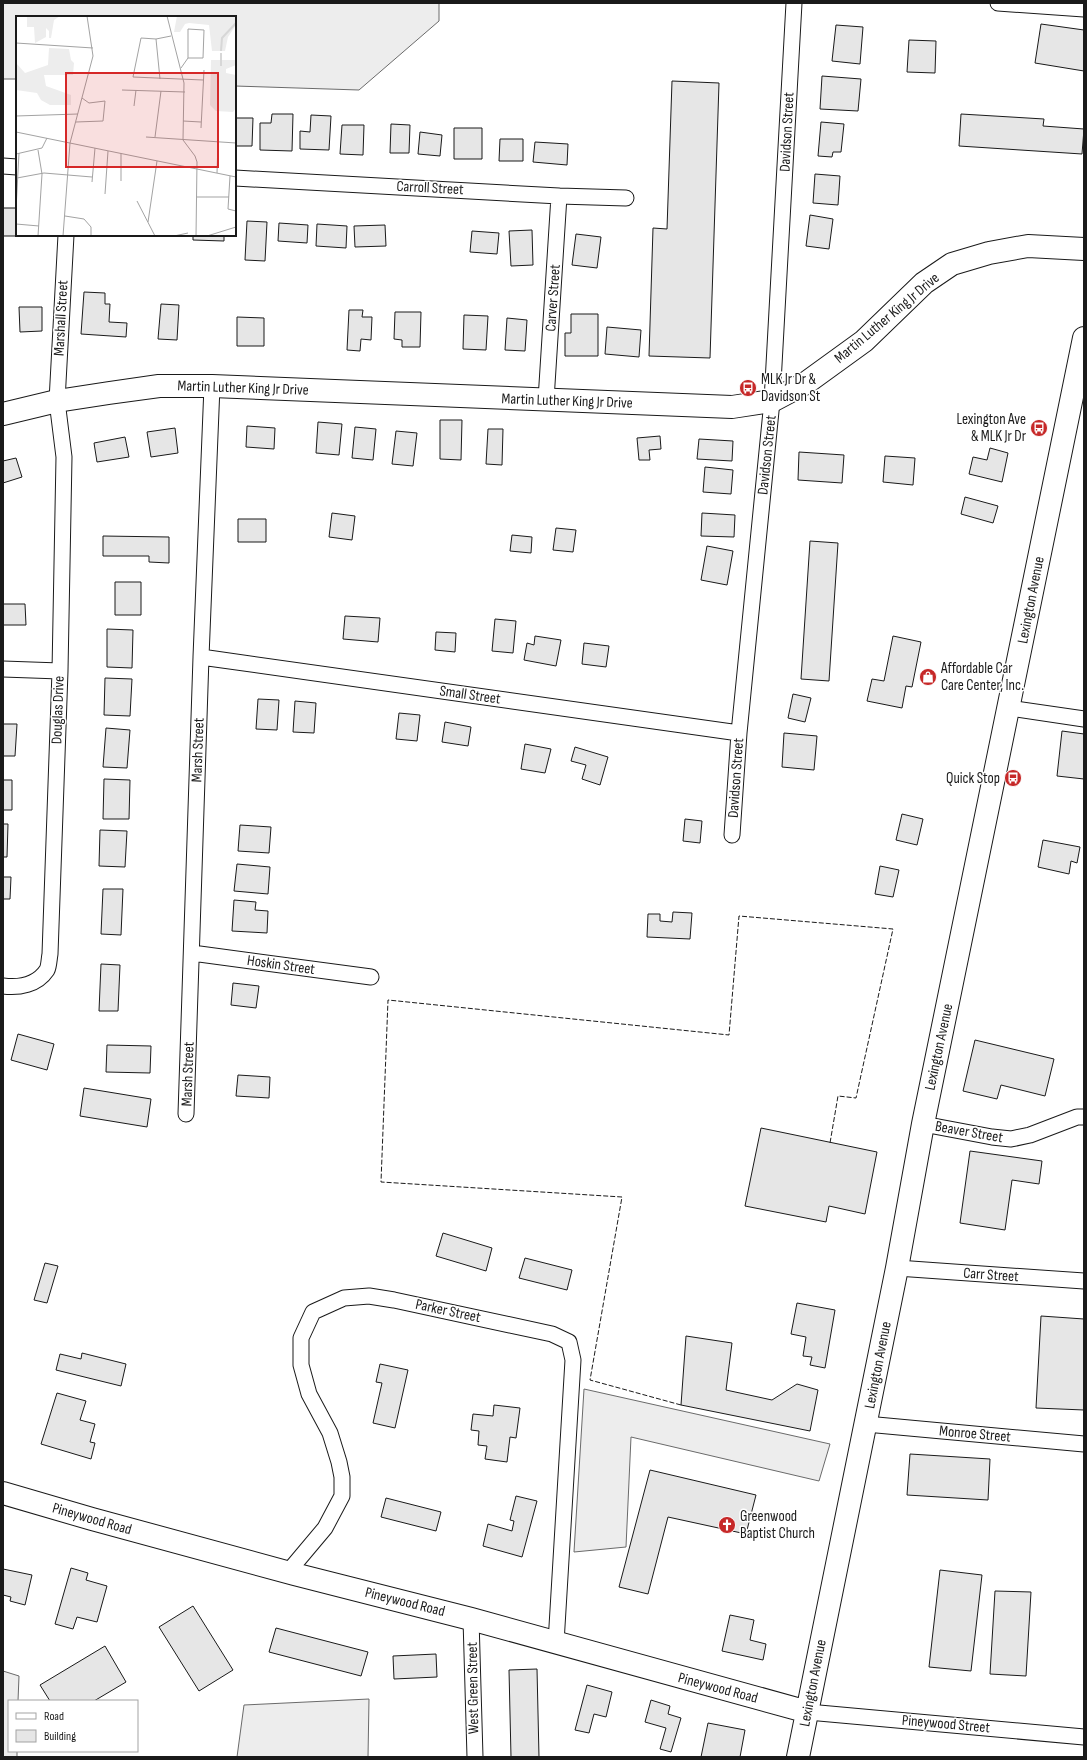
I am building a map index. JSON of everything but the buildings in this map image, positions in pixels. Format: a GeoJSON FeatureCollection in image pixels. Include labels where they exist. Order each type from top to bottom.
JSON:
{"type":"FeatureCollection","features":[{"type":"Feature","properties":{"kind":"street","name":"Davidson Street"},"geometry":{"type":"LineString","coordinates":[[732,835],[739,733],[772,401],[794,3]]}},
{"type":"Feature","properties":{"kind":"street"},"geometry":{"type":"LineString","coordinates":[[998,3],[1084,9]]}},
{"type":"Feature","properties":{"kind":"street"},"geometry":{"type":"LineString","coordinates":[[3,166],[16,167]]}},
{"type":"Feature","properties":{"kind":"street","name":"Carroll Street"},"geometry":{"type":"LineString","coordinates":[[236,178],[559,196],[626,198]]}},
{"type":"Feature","properties":{"kind":"street","name":"Carver Street"},"geometry":{"type":"LineString","coordinates":[[546,400],[559,196]]}},
{"type":"Feature","properties":{"kind":"street","name":"Marshall Street"},"geometry":{"type":"LineString","coordinates":[[57,401],[66,236]]}},
{"type":"Feature","properties":{"kind":"street","name":"Martin Luther King Jr Drive"},"geometry":{"type":"LineString","coordinates":[[3,414],[57,401],[159,386],[212,386],[732,407],[772,401],[806,383],[846,355],[864,341],[924,283],[952,264],[989,253],[1028,246],[1084,249]]}},
{"type":"Feature","properties":{"kind":"street","name":"Lexington Avenue"},"geometry":{"type":"LineString","coordinates":[[798,1757],[897,1268],[923,1124],[1084,338]]}},
{"type":"Feature","properties":{"kind":"street","name":"Marsh Street"},"geometry":{"type":"LineString","coordinates":[[186,1114],[201,657],[212,386]]}},
{"type":"Feature","properties":{"kind":"street","name":"Douglas Drive"},"geometry":{"type":"LineString","coordinates":[[3,986],[22,986],[35,981],[47,970],[50,954],[60,671],[64,457],[57,401]]}},
{"type":"Feature","properties":{"kind":"street","name":"Small Street"},"geometry":{"type":"LineString","coordinates":[[201,657],[739,733]]}},
{"type":"Feature","properties":{"kind":"street"},"geometry":{"type":"LineString","coordinates":[[3,669],[60,671]]}},
{"type":"Feature","properties":{"kind":"street"},"geometry":{"type":"LineString","coordinates":[[1009,708],[1084,719]]}},
{"type":"Feature","properties":{"kind":"street","name":"Hoskin Street"},"geometry":{"type":"LineString","coordinates":[[192,953],[371,977]]}},
{"type":"Feature","properties":{"kind":"street","name":"Beaver Street"},"geometry":{"type":"LineString","coordinates":[[923,1124],[992,1138],[1011,1139],[1030,1135],[1077,1118],[1084,1117]]}},
{"type":"Feature","properties":{"kind":"street","name":"Carr Street"},"geometry":{"type":"LineString","coordinates":[[897,1268],[1084,1281]]}},
{"type":"Feature","properties":{"kind":"street","name":"Parker Street"},"geometry":{"type":"LineString","coordinates":[[288,1572],[325,1528],[342,1496],[342,1477],[330,1433],[309,1394],[301,1365],[301,1338],[313,1312],[344,1298],[369,1296],[552,1334],[570,1342],[573,1360],[556,1643]]}},
{"type":"Feature","properties":{"kind":"street","name":"Monroe Street"},"geometry":{"type":"LineString","coordinates":[[866,1424],[1084,1444]]}},
{"type":"Feature","properties":{"kind":"street","name":"Pineywood Road"},"geometry":{"type":"LineString","coordinates":[[3,1493],[92,1519],[288,1572],[472,1619],[808,1712]]}},
{"type":"Feature","properties":{"kind":"street","name":"West Green Street"},"geometry":{"type":"LineString","coordinates":[[472,1619],[475,1757]]}},
{"type":"Feature","properties":{"kind":"street","name":"Pineywood Street"},"geometry":{"type":"LineString","coordinates":[[808,1712],[1084,1737]]}},
{"type":"Feature","properties":{"kind":"shaded area"},"geometry":{"type":"Polygon","coordinates":[[[3,3],[439,3],[439,21],[359,90],[236,86],[236,16],[16,16],[16,79],[3,79],[3,3]]]}},
{"type":"Feature","properties":{"kind":"shaded area"},"geometry":{"type":"Polygon","coordinates":[[[584,1389],[830,1444],[819,1481],[631,1437],[626,1547],[574,1552],[584,1389]]]}},
{"type":"Feature","properties":{"kind":"shaded area"},"geometry":{"type":"Polygon","coordinates":[[[3,1671],[19,1676],[18,1700],[8,1700],[8,1752],[17,1752],[17,1757],[3,1757],[3,1671]]]}},
{"type":"Feature","properties":{"kind":"shaded area"},"geometry":{"type":"Polygon","coordinates":[[[369,1699],[368,1757],[237,1757],[244,1705],[369,1699]]]}},
{"type":"Feature","properties":{"kind":"fence"},"geometry":{"type":"LineString","coordinates":[[681,1405],[590,1380],[622,1197],[381,1182],[388,1000],[729,1035],[739,916],[893,929],[856,1098],[838,1096],[830,1143]]}},
{"type":"Feature","properties":{"kind":"place","name":"MLK Jr Dr & Davidson St"},"geometry":{"type":"Point","coordinates":[748,388]}},
{"type":"Feature","properties":{"kind":"place","name":"Lexington Ave & MLK Jr Dr"},"geometry":{"type":"Point","coordinates":[1039,428]}},
{"type":"Feature","properties":{"kind":"place","name":"Affordable Car Care Center, Inc."},"geometry":{"type":"Point","coordinates":[928,677]}},
{"type":"Feature","properties":{"kind":"place","name":"Quick Stop"},"geometry":{"type":"Point","coordinates":[1013,778]}},
{"type":"Feature","properties":{"kind":"place","name":"Greenwood Baptist Church"},"geometry":{"type":"Point","coordinates":[727,1525]}}]}
